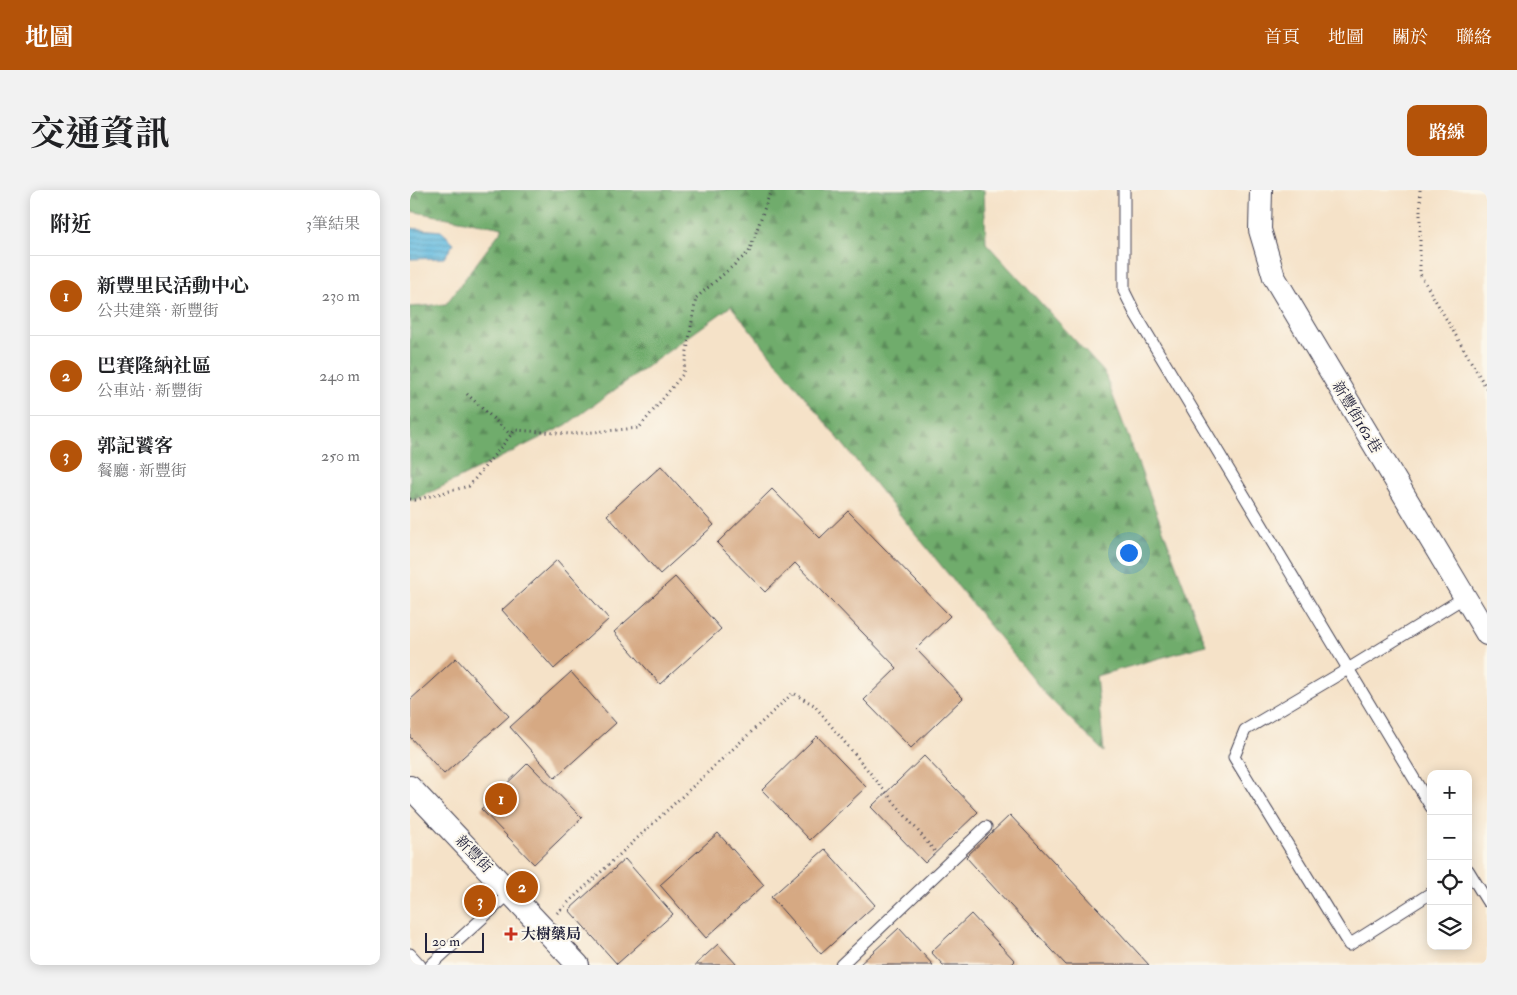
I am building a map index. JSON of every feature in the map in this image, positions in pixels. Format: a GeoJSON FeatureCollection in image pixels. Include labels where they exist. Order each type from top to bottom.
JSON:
{"type":"FeatureCollection","features":[{"type":"Feature","properties":{"kind":"street","name":"新豐街162巷"},"geometry":{"type":"LineString","coordinates":[[1261,190],[1260,230],[1274,277],[1487,634]]}},
{"type":"Feature","properties":{"kind":"street","name":"新豐街"},"geometry":{"type":"LineString","coordinates":[[410,787],[578,965]]}},
{"type":"Feature","properties":{"kind":"lane"},"geometry":{"type":"LineString","coordinates":[[1124,190],[1124,291],[1136,315],[1427,800]]}},
{"type":"Feature","properties":{"kind":"lane"},"geometry":{"type":"LineString","coordinates":[[1427,896],[1349,945],[1234,757],[1245,730],[1465,596]]}},
{"type":"Feature","properties":{"kind":"lane"},"geometry":{"type":"LineString","coordinates":[[841,965],[986,827]]}},
{"type":"Feature","properties":{"kind":"lane"},"geometry":{"type":"LineString","coordinates":[[1472,877],[1487,901]]}},
{"type":"Feature","properties":{"kind":"lane"},"geometry":{"type":"LineString","coordinates":[[431,965],[510,893]]}},
{"type":"Feature","properties":{"kind":"lane"},"geometry":{"type":"LineString","coordinates":[[410,954],[420,965]]}},
{"type":"Feature","properties":{"kind":"path"},"geometry":{"type":"LineString","coordinates":[[410,499],[415,500],[469,486],[515,430],[570,434],[639,428],[683,374],[696,298],[749,252],[770,190]]}},
{"type":"Feature","properties":{"kind":"path"},"geometry":{"type":"LineString","coordinates":[[1420,190],[1420,274],[1487,390]]}},
{"type":"Feature","properties":{"kind":"path"},"geometry":{"type":"LineString","coordinates":[[467,394],[511,435]]}},
{"type":"Feature","properties":{"kind":"path"},"geometry":{"type":"LineString","coordinates":[[542,927],[793,693],[814,705],[946,865]]}},
{"type":"Feature","properties":{"kind":"green space"},"geometry":{"type":"Polygon","coordinates":[[[410,190],[984,190],[986,243],[1104,372],[1206,645],[1096,676],[1104,752],[1046,695],[731,306],[566,425],[415,500],[410,500],[410,307],[446,304],[503,228],[410,211],[410,190]]]}},
{"type":"Feature","properties":{"kind":"water"},"geometry":{"type":"Polygon","coordinates":[[[410,228],[441,231],[454,243],[444,258],[410,259],[410,228]]]}},
{"type":"Feature","properties":{"kind":"building"},"geometry":{"type":"Polygon","coordinates":[[[661,466],[714,525],[660,574],[607,515],[661,466]]]}},
{"type":"Feature","properties":{"kind":"building"},"geometry":{"type":"Polygon","coordinates":[[[772,489],[820,538],[848,511],[950,616],[916,649],[963,698],[911,748],[864,700],[897,668],[795,563],[765,592],[717,543],[772,489]]]}},
{"type":"Feature","properties":{"kind":"building"},"geometry":{"type":"Polygon","coordinates":[[[557,560],[609,619],[554,669],[502,610],[557,560]]]}},
{"type":"Feature","properties":{"kind":"building"},"geometry":{"type":"Polygon","coordinates":[[[675,577],[721,629],[660,684],[614,632],[675,577]]]}},
{"type":"Feature","properties":{"kind":"building"},"geometry":{"type":"Polygon","coordinates":[[[456,658],[509,716],[444,774],[410,737],[410,700],[456,658]]]}},
{"type":"Feature","properties":{"kind":"building"},"geometry":{"type":"Polygon","coordinates":[[[571,672],[616,723],[555,778],[510,727],[571,672]]]}},
{"type":"Feature","properties":{"kind":"building"},"geometry":{"type":"Polygon","coordinates":[[[817,736],[866,787],[810,840],[762,790],[817,736]]]}},
{"type":"Feature","properties":{"kind":"building"},"geometry":{"type":"Polygon","coordinates":[[[924,756],[978,812],[925,863],[871,807],[924,756]]]}},
{"type":"Feature","properties":{"kind":"building"},"geometry":{"type":"Polygon","coordinates":[[[528,763],[582,818],[534,864],[481,809],[528,763]]]}},
{"type":"Feature","properties":{"kind":"building"},"geometry":{"type":"Polygon","coordinates":[[[1010,815],[1149,965],[1066,965],[1009,904],[966,857],[1010,815]]]}},
{"type":"Feature","properties":{"kind":"building"},"geometry":{"type":"Polygon","coordinates":[[[718,833],[764,885],[706,938],[660,885],[718,833]]]}},
{"type":"Feature","properties":{"kind":"building"},"geometry":{"type":"Polygon","coordinates":[[[825,849],[875,905],[821,954],[771,897],[825,849]]]}},
{"type":"Feature","properties":{"kind":"building"},"geometry":{"type":"Polygon","coordinates":[[[625,859],[673,914],[617,964],[569,910],[625,859]]]}},
{"type":"Feature","properties":{"kind":"building"},"geometry":{"type":"Polygon","coordinates":[[[971,914],[1015,961],[1011,965],[943,965],[931,952],[971,914]]]}},
{"type":"Feature","properties":{"kind":"building"},"geometry":{"type":"Polygon","coordinates":[[[899,928],[933,965],[859,965],[899,928]]]}},
{"type":"Feature","properties":{"kind":"building"},"geometry":{"type":"Polygon","coordinates":[[[718,944],[737,965],[695,965],[718,944]]]}},
{"type":"Feature","properties":{"kind":"place","name":"新豐里民活動中心"},"geometry":{"type":"Point","coordinates":[501,799]}},
{"type":"Feature","properties":{"kind":"place","name":"巴賽隆納社區"},"geometry":{"type":"Point","coordinates":[522,887]}},
{"type":"Feature","properties":{"kind":"place","name":"郭記饕客"},"geometry":{"type":"Point","coordinates":[480,901]}},
{"type":"Feature","properties":{"kind":"place","name":"大樹藥局"},"geometry":{"type":"Point","coordinates":[511,934]}}]}
